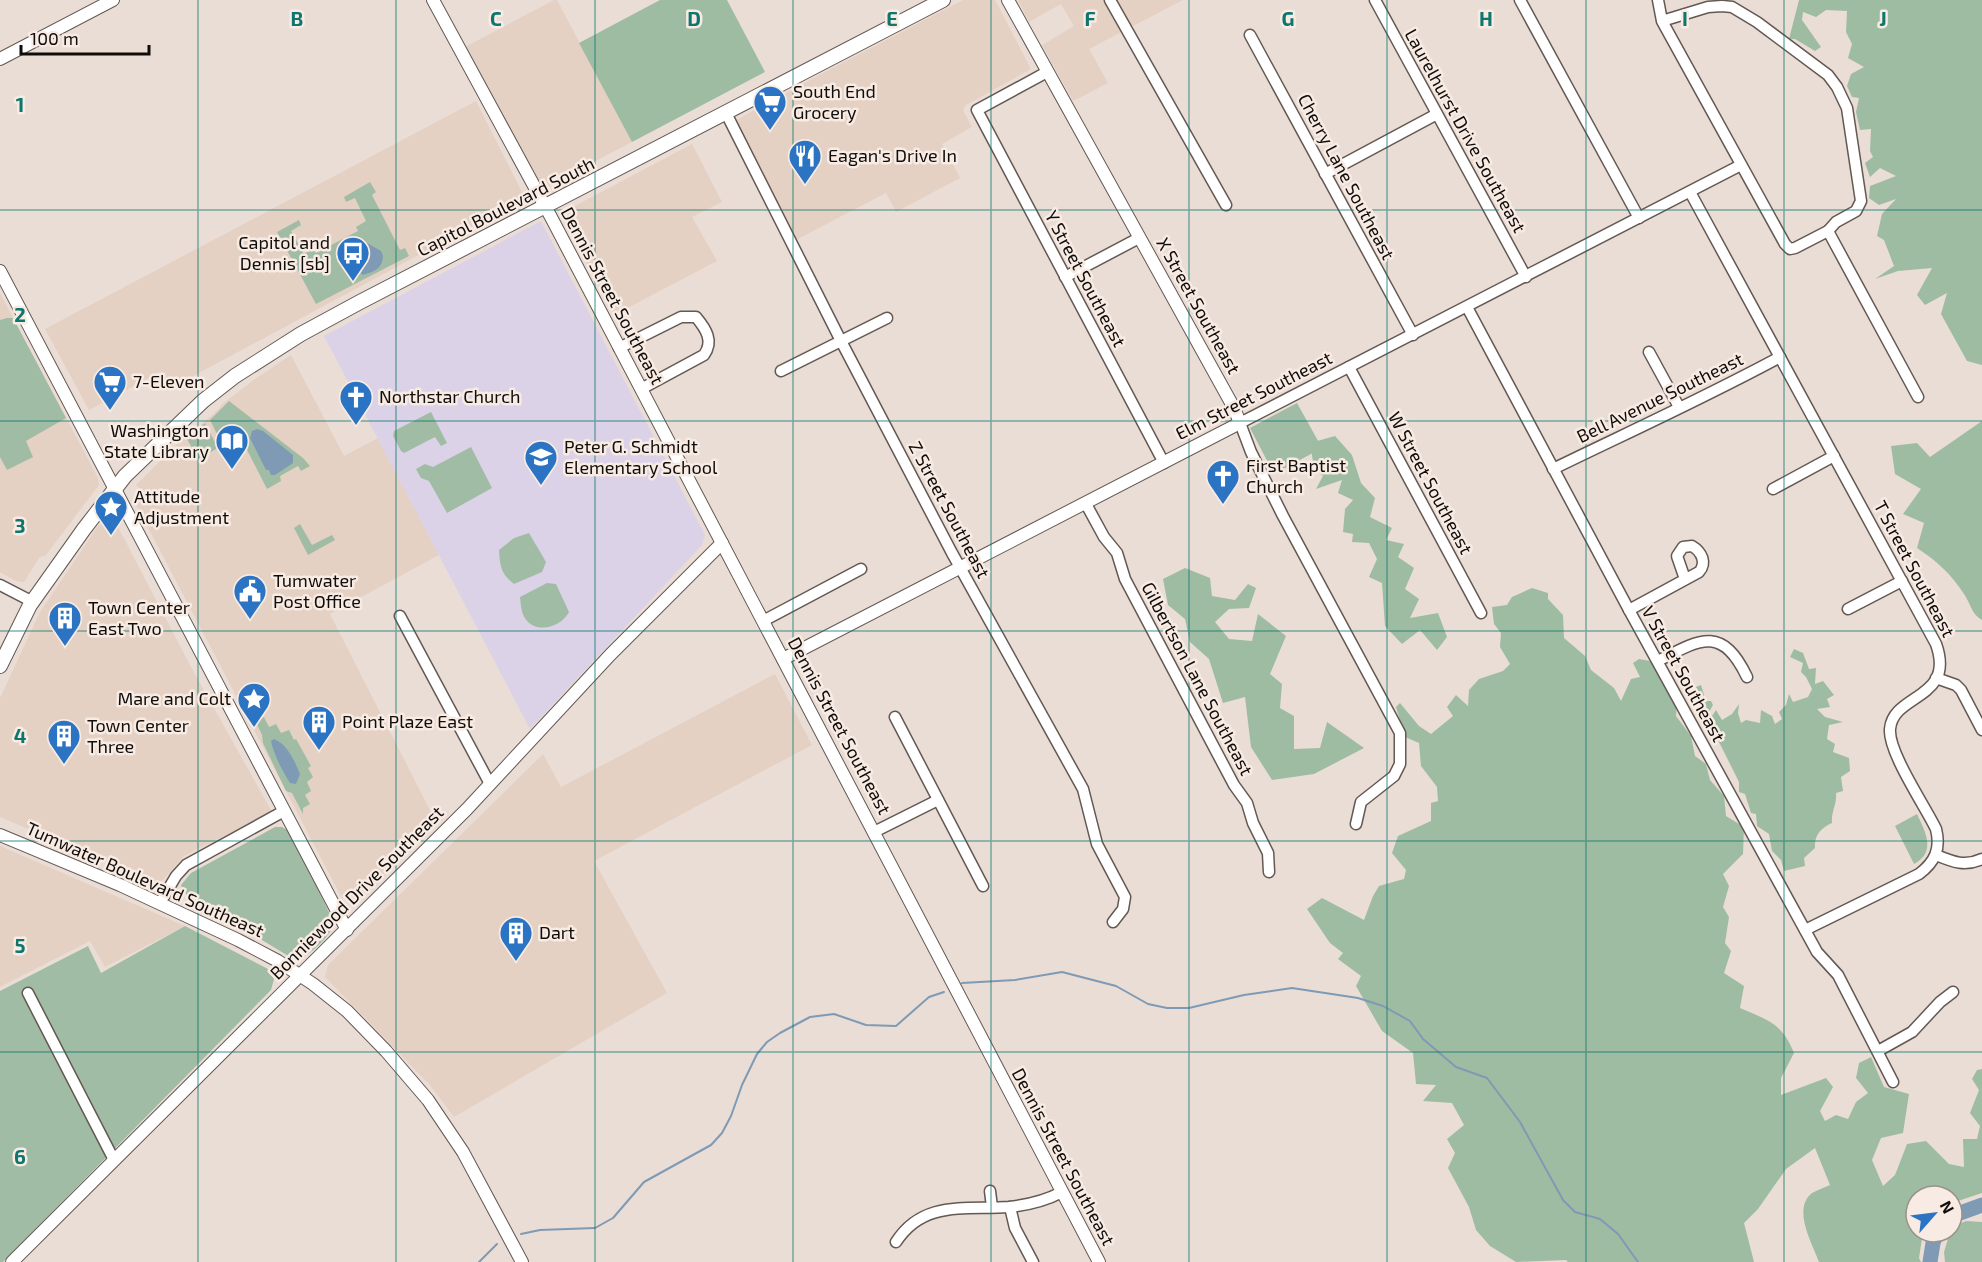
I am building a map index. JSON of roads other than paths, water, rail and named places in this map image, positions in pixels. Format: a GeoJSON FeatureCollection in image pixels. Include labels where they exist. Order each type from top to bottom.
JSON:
{"type":"FeatureCollection","features":[{"type":"Feature","properties":{"kind":"main road","name":"Capitol Boulevard South"},"geometry":{"type":"LineString","coordinates":[[0,666],[33,602],[125,476],[203,401],[256,362],[360,302],[943,0]]}},
{"type":"Feature","properties":{"kind":"street"},"geometry":{"type":"LineString","coordinates":[[0,59],[113,0]]}},
{"type":"Feature","properties":{"kind":"street","name":"Dennis Street Southeast"},"geometry":{"type":"LineString","coordinates":[[433,0],[545,207],[1099,1262]]}},
{"type":"Feature","properties":{"kind":"street","name":"X Street Southeast"},"geometry":{"type":"LineString","coordinates":[[1008,0],[1234,408],[1251,452],[1283,516],[1397,724],[1400,733],[1400,764],[1394,776],[1361,802],[1356,824]]}},
{"type":"Feature","properties":{"kind":"street"},"geometry":{"type":"LineString","coordinates":[[1110,0],[1226,205]]}},
{"type":"Feature","properties":{"kind":"street","name":"Laurelhurst Drive Southeast"},"geometry":{"type":"LineString","coordinates":[[1375,0],[1526,277]]}},
{"type":"Feature","properties":{"kind":"street"},"geometry":{"type":"LineString","coordinates":[[1520,0],[1639,218]]}},
{"type":"Feature","properties":{"kind":"street"},"geometry":{"type":"LineString","coordinates":[[1658,0],[1662,21],[1785,244],[1790,249],[1795,248],[1828,231],[1836,222],[1856,212],[1861,201],[1846,108],[1837,87],[1828,75],[1757,22],[1732,7],[1707,8],[1662,21]]}},
{"type":"Feature","properties":{"kind":"street","name":"Cherry Lane Southeast"},"geometry":{"type":"LineString","coordinates":[[1250,35],[1413,335]]}},
{"type":"Feature","properties":{"kind":"street","name":"Y Street Southeast"},"geometry":{"type":"LineString","coordinates":[[1047,72],[977,110],[1164,463]]}},
{"type":"Feature","properties":{"kind":"street","name":"Z Street Southeast"},"geometry":{"type":"LineString","coordinates":[[726,113],[841,340],[961,568],[1083,789],[1097,844],[1125,897],[1123,909],[1113,922]]}},
{"type":"Feature","properties":{"kind":"street"},"geometry":{"type":"LineString","coordinates":[[1326,174],[1437,114]]}},
{"type":"Feature","properties":{"kind":"street","name":"Elm Street Southeast"},"geometry":{"type":"LineString","coordinates":[[783,659],[1741,165]]}},
{"type":"Feature","properties":{"kind":"street","name":"T Street Southeast"},"geometry":{"type":"LineString","coordinates":[[1690,192],[1936,644],[1940,661],[1936,678]]}},
{"type":"Feature","properties":{"kind":"street"},"geometry":{"type":"LineString","coordinates":[[1828,231],[1918,397]]}},
{"type":"Feature","properties":{"kind":"street"},"geometry":{"type":"LineString","coordinates":[[1065,277],[1139,238]]}},
{"type":"Feature","properties":{"kind":"street"},"geometry":{"type":"LineString","coordinates":[[0,271],[347,930]]}},
{"type":"Feature","properties":{"kind":"street","name":"V Street Southeast"},"geometry":{"type":"LineString","coordinates":[[1467,307],[1629,610],[1817,952],[1838,975],[1893,1082]]}},
{"type":"Feature","properties":{"kind":"street"},"geometry":{"type":"LineString","coordinates":[[619,348],[689,315],[696,317],[706,332],[710,341],[704,355],[641,389]]}},
{"type":"Feature","properties":{"kind":"street"},"geometry":{"type":"LineString","coordinates":[[781,371],[887,318]]}},
{"type":"Feature","properties":{"kind":"street"},"geometry":{"type":"LineString","coordinates":[[1649,352],[1679,407]]}},
{"type":"Feature","properties":{"kind":"street","name":"Bell Avenue Southeast"},"geometry":{"type":"LineString","coordinates":[[1553,469],[1780,357]]}},
{"type":"Feature","properties":{"kind":"street","name":"W Street Southeast"},"geometry":{"type":"LineString","coordinates":[[1349,367],[1481,614]]}},
{"type":"Feature","properties":{"kind":"street"},"geometry":{"type":"LineString","coordinates":[[1773,489],[1834,456]]}},
{"type":"Feature","properties":{"kind":"street","name":"Gilbertson Lane Southeast"},"geometry":{"type":"LineString","coordinates":[[1086,504],[1104,537],[1117,553],[1125,579],[1234,785],[1246,803],[1268,853],[1269,872]]}},
{"type":"Feature","properties":{"kind":"street","name":"Bonniewood Drive Southeast"},"geometry":{"type":"LineString","coordinates":[[12,1262],[347,930],[722,543]]}},
{"type":"Feature","properties":{"kind":"street"},"geometry":{"type":"LineString","coordinates":[[763,621],[861,569]]}},
{"type":"Feature","properties":{"kind":"street"},"geometry":{"type":"LineString","coordinates":[[1629,610],[1685,579]]}},
{"type":"Feature","properties":{"kind":"street"},"geometry":{"type":"LineString","coordinates":[[1848,609],[1902,581]]}},
{"type":"Feature","properties":{"kind":"street"},"geometry":{"type":"LineString","coordinates":[[0,585],[33,602]]}},
{"type":"Feature","properties":{"kind":"street"},"geometry":{"type":"LineString","coordinates":[[400,616],[490,784]]}},
{"type":"Feature","properties":{"kind":"street"},"geometry":{"type":"LineString","coordinates":[[1658,661],[1695,642],[1713,642],[1721,644],[1735,655],[1748,677]]}},
{"type":"Feature","properties":{"kind":"street"},"geometry":{"type":"LineString","coordinates":[[1805,930],[1918,874],[1932,862],[1936,855],[1938,838],[1936,829],[1893,749],[1890,728],[1897,712],[1928,690],[1936,678],[1956,685],[1961,690],[1982,729]]}},
{"type":"Feature","properties":{"kind":"street"},"geometry":{"type":"LineString","coordinates":[[894,717],[983,886]]}},
{"type":"Feature","properties":{"kind":"street"},"geometry":{"type":"LineString","coordinates":[[874,832],[938,800]]}},
{"type":"Feature","properties":{"kind":"street"},"geometry":{"type":"LineString","coordinates":[[160,903],[176,876],[186,866],[284,811]]}},
{"type":"Feature","properties":{"kind":"street","name":"Tumwater Boulevard Southeast"},"geometry":{"type":"LineString","coordinates":[[0,835],[160,903],[238,940],[301,975],[355,1019],[393,1058],[428,1100],[473,1169],[522,1262]]}},
{"type":"Feature","properties":{"kind":"street"},"geometry":{"type":"LineString","coordinates":[[1936,855],[1964,864],[1982,858]]}},
{"type":"Feature","properties":{"kind":"street"},"geometry":{"type":"LineString","coordinates":[[1878,1051],[1912,1032],[1940,1002],[1953,992]]}},
{"type":"Feature","properties":{"kind":"street"},"geometry":{"type":"LineString","coordinates":[[28,993],[114,1160]]}},
{"type":"Feature","properties":{"kind":"street"},"geometry":{"type":"LineString","coordinates":[[990,1191],[992,1207]]}},
{"type":"Feature","properties":{"kind":"street"},"geometry":{"type":"LineString","coordinates":[[896,1242],[909,1225],[931,1213],[947,1209],[1010,1207],[1037,1203],[1062,1192]]}},
{"type":"Feature","properties":{"kind":"street"},"geometry":{"type":"LineString","coordinates":[[1010,1207],[1015,1228],[1033,1262]]}},
{"type":"Feature","properties":{"kind":"water"},"geometry":{"type":"Polygon","coordinates":[[[367,243],[381,251],[383,256],[377,269],[363,275],[355,268],[354,251],[367,243]]]}},
{"type":"Feature","properties":{"kind":"water"},"geometry":{"type":"Polygon","coordinates":[[[257,429],[263,431],[293,455],[293,463],[275,475],[271,475],[269,470],[266,470],[250,438],[252,431],[257,429]]]}},
{"type":"Feature","properties":{"kind":"water"},"geometry":{"type":"Polygon","coordinates":[[[274,739],[287,749],[295,763],[300,774],[296,784],[290,783],[274,752],[271,741],[274,739]]]}},
{"type":"Feature","properties":{"kind":"waterway"},"geometry":{"type":"LineString","coordinates":[[962,983],[1015,980],[1062,972],[1116,986],[1148,1004],[1167,1008],[1189,1008],[1244,995],[1292,988],[1358,998],[1383,1006],[1410,1021],[1423,1039],[1456,1067],[1487,1078],[1520,1122],[1563,1200],[1575,1212],[1600,1219],[1618,1234],[1638,1262]]}},
{"type":"Feature","properties":{"kind":"waterway"},"geometry":{"type":"LineString","coordinates":[[521,1234],[540,1230],[595,1228],[613,1218],[644,1182],[711,1145],[722,1133],[731,1116],[742,1085],[757,1054],[767,1042],[780,1033],[810,1017],[834,1014],[866,1025],[896,1026],[929,997],[944,992]]}},
{"type":"Feature","properties":{"kind":"waterway"},"geometry":{"type":"LineString","coordinates":[[1964,1212],[1982,1205]]}},
{"type":"Feature","properties":{"kind":"waterway"},"geometry":{"type":"LineString","coordinates":[[479,1262],[497,1244]]}},
{"type":"Feature","properties":{"kind":"waterway"},"geometry":{"type":"LineString","coordinates":[[1930,1262],[1933,1244]]}},
{"type":"Feature","properties":{"kind":"place","name":"South End Grocery"},"geometry":{"type":"Point","coordinates":[770,131]}},
{"type":"Feature","properties":{"kind":"place","name":"Eagan's Drive In"},"geometry":{"type":"Point","coordinates":[805,185]}},
{"type":"Feature","properties":{"kind":"place","name":"Capitol and Dennis [sb]"},"geometry":{"type":"Point","coordinates":[353,282]}},
{"type":"Feature","properties":{"kind":"place","name":"7-Eleven"},"geometry":{"type":"Point","coordinates":[110,411]}},
{"type":"Feature","properties":{"kind":"place","name":"Northstar Church"},"geometry":{"type":"Point","coordinates":[356,426]}},
{"type":"Feature","properties":{"kind":"place","name":"Washington State Library"},"geometry":{"type":"Point","coordinates":[232,470]}},
{"type":"Feature","properties":{"kind":"place","name":"Peter G. Schmidt Elementary School"},"geometry":{"type":"Point","coordinates":[541,486]}},
{"type":"Feature","properties":{"kind":"place","name":"First Baptist Church"},"geometry":{"type":"Point","coordinates":[1223,505]}},
{"type":"Feature","properties":{"kind":"place","name":"Attitude Adjustment"},"geometry":{"type":"Point","coordinates":[111,536]}},
{"type":"Feature","properties":{"kind":"place","name":"Tumwater Post Office"},"geometry":{"type":"Point","coordinates":[250,620]}},
{"type":"Feature","properties":{"kind":"place","name":"Town Center East Two"},"geometry":{"type":"Point","coordinates":[65,647]}},
{"type":"Feature","properties":{"kind":"place","name":"Mare and Colt"},"geometry":{"type":"Point","coordinates":[254,728]}},
{"type":"Feature","properties":{"kind":"place","name":"Point Plaze East"},"geometry":{"type":"Point","coordinates":[319,751]}},
{"type":"Feature","properties":{"kind":"place","name":"Town Center Three"},"geometry":{"type":"Point","coordinates":[64,765]}},
{"type":"Feature","properties":{"kind":"place","name":"Dart"},"geometry":{"type":"Point","coordinates":[516,962]}}]}
